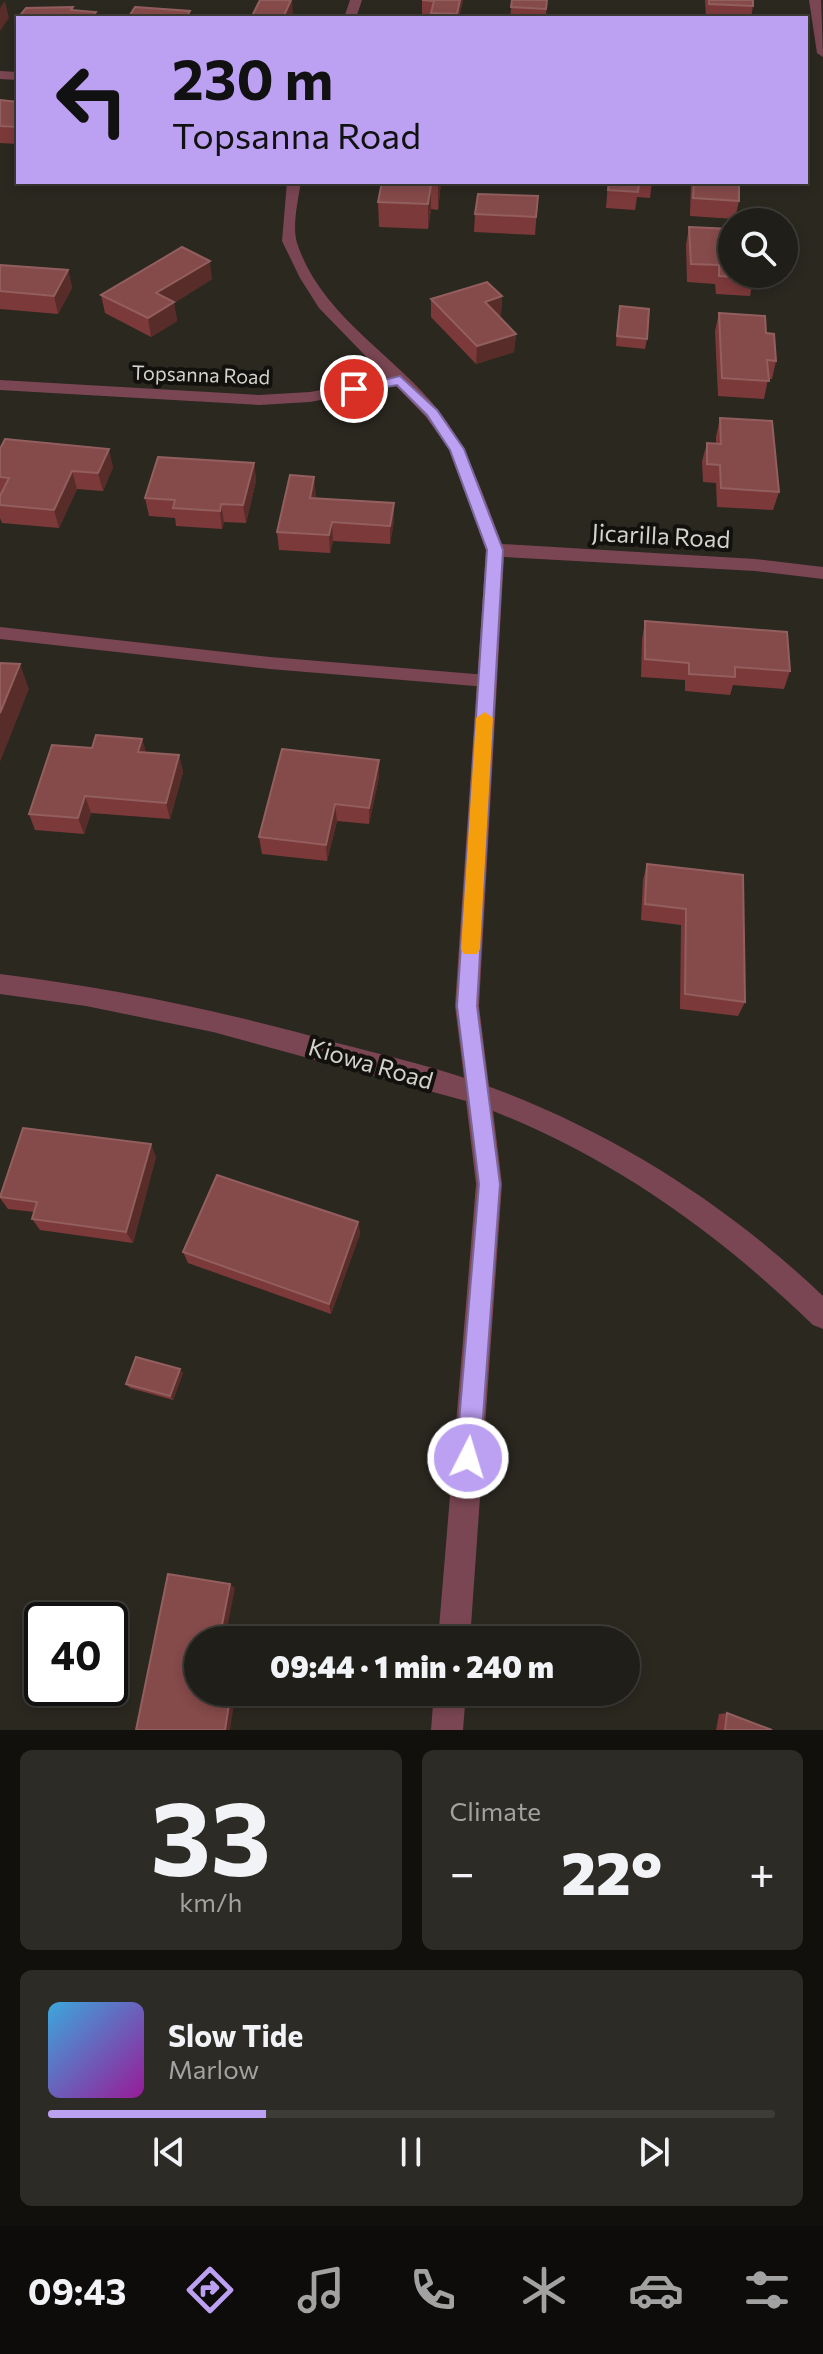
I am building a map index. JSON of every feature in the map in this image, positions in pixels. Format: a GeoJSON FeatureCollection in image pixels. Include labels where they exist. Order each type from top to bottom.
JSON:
{"type":"FeatureCollection","features":[{"type":"Feature","properties":{"kind":"street"},"geometry":{"type":"LineString","coordinates":[[815,0],[823,53]]}},
{"type":"Feature","properties":{"kind":"street"},"geometry":{"type":"LineString","coordinates":[[294,184],[289,241],[307,278],[324,305],[432,413],[457,449],[495,550],[467,1006],[489,1184],[455,1626]]}},
{"type":"Feature","properties":{"kind":"street","name":"Topsanna Road"},"geometry":{"type":"LineString","coordinates":[[0,385],[259,400],[310,397],[400,380]]}},
{"type":"Feature","properties":{"kind":"street","name":"Jicarilla Road"},"geometry":{"type":"LineString","coordinates":[[495,550],[755,565],[823,573]]}},
{"type":"Feature","properties":{"kind":"street","name":"Kiowa Road"},"geometry":{"type":"LineString","coordinates":[[0,984],[85,993],[254,1030],[478,1094],[597,1144],[660,1181],[721,1222],[780,1272],[823,1315]]}},
{"type":"Feature","properties":{"kind":"street"},"geometry":{"type":"LineString","coordinates":[[447,1730],[449,1706]]}},
{"type":"Feature","properties":{"kind":"lane"},"geometry":{"type":"LineString","coordinates":[[0,633],[270,663],[487,681]]}},
{"type":"Feature","properties":{"kind":"building"},"geometry":{"type":"Polygon","coordinates":[[[260,0],[291,0],[284,16],[252,16],[260,0]]]}},
{"type":"Feature","properties":{"kind":"building"},"geometry":{"type":"Polygon","coordinates":[[[422,0],[460,0],[457,14],[431,13],[434,1],[422,0]]]}},
{"type":"Feature","properties":{"kind":"building"},"geometry":{"type":"Polygon","coordinates":[[[512,0],[547,0],[546,9],[511,7],[512,0]]]}},
{"type":"Feature","properties":{"kind":"building"},"geometry":{"type":"Polygon","coordinates":[[[709,0],[753,0],[753,6],[709,4],[709,0]]]}},
{"type":"Feature","properties":{"kind":"building"},"geometry":{"type":"Polygon","coordinates":[[[73,7],[71,10],[96,12],[93,16],[20,16],[26,8],[73,7]]]}},
{"type":"Feature","properties":{"kind":"building"},"geometry":{"type":"Polygon","coordinates":[[[135,7],[190,11],[187,16],[129,16],[135,7]]]}},
{"type":"Feature","properties":{"kind":"building"},"geometry":{"type":"Polygon","coordinates":[[[0,100],[16,102],[16,127],[0,126],[0,100]]]}},
{"type":"Feature","properties":{"kind":"building"},"geometry":{"type":"Polygon","coordinates":[[[382,184],[438,184],[431,185],[428,204],[378,202],[382,184]]]}},
{"type":"Feature","properties":{"kind":"building"},"geometry":{"type":"Polygon","coordinates":[[[609,184],[639,184],[638,192],[608,190],[609,184]]]}},
{"type":"Feature","properties":{"kind":"building"},"geometry":{"type":"Polygon","coordinates":[[[694,184],[739,184],[739,201],[693,198],[694,184]]]}},
{"type":"Feature","properties":{"kind":"building"},"geometry":{"type":"Polygon","coordinates":[[[478,194],[538,196],[536,217],[475,214],[478,194]]]}},
{"type":"Feature","properties":{"kind":"building"},"geometry":{"type":"Polygon","coordinates":[[[689,227],[718,228],[718,265],[691,264],[689,227]]]}},
{"type":"Feature","properties":{"kind":"building"},"geometry":{"type":"Polygon","coordinates":[[[182,247],[210,261],[156,293],[174,302],[148,318],[101,295],[182,247]]]}},
{"type":"Feature","properties":{"kind":"building"},"geometry":{"type":"Polygon","coordinates":[[[0,265],[68,270],[54,296],[0,291],[0,265]]]}},
{"type":"Feature","properties":{"kind":"building"},"geometry":{"type":"Polygon","coordinates":[[[487,282],[502,296],[485,302],[516,334],[477,346],[431,299],[487,282]]]}},
{"type":"Feature","properties":{"kind":"building"},"geometry":{"type":"Polygon","coordinates":[[[620,306],[649,309],[647,339],[617,336],[620,306]]]}},
{"type":"Feature","properties":{"kind":"building"},"geometry":{"type":"Polygon","coordinates":[[[719,313],[765,316],[766,333],[774,334],[776,361],[767,360],[769,381],[722,378],[719,313]]]}},
{"type":"Feature","properties":{"kind":"building"},"geometry":{"type":"Polygon","coordinates":[[[720,418],[772,421],[779,492],[721,488],[720,465],[707,464],[707,443],[721,444],[720,418]]]}},
{"type":"Feature","properties":{"kind":"building"},"geometry":{"type":"Polygon","coordinates":[[[5,439],[109,449],[98,473],[72,471],[54,510],[0,505],[0,496],[9,478],[0,477],[0,449],[5,439]]]}},
{"type":"Feature","properties":{"kind":"building"},"geometry":{"type":"Polygon","coordinates":[[[158,457],[254,463],[243,505],[221,504],[220,511],[173,508],[175,500],[145,498],[158,457]]]}},
{"type":"Feature","properties":{"kind":"building"},"geometry":{"type":"Polygon","coordinates":[[[290,475],[314,477],[310,498],[394,503],[390,526],[332,522],[329,535],[277,532],[290,475]]]}},
{"type":"Feature","properties":{"kind":"building"},"geometry":{"type":"Polygon","coordinates":[[[645,621],[787,632],[790,671],[735,667],[735,677],[689,674],[689,663],[645,659],[645,621]]]}},
{"type":"Feature","properties":{"kind":"building"},"geometry":{"type":"Polygon","coordinates":[[[0,663],[20,664],[0,713],[0,663]]]}},
{"type":"Feature","properties":{"kind":"building"},"geometry":{"type":"Polygon","coordinates":[[[96,735],[142,739],[138,752],[179,755],[166,803],[85,796],[78,818],[29,814],[52,745],[92,748],[96,735]]]}},
{"type":"Feature","properties":{"kind":"building"},"geometry":{"type":"Polygon","coordinates":[[[282,749],[379,760],[369,808],[335,804],[326,845],[259,837],[282,749]]]}},
{"type":"Feature","properties":{"kind":"building"},"geometry":{"type":"Polygon","coordinates":[[[647,864],[743,875],[745,1002],[685,994],[686,909],[645,904],[647,864]]]}},
{"type":"Feature","properties":{"kind":"building"},"geometry":{"type":"Polygon","coordinates":[[[23,1128],[151,1144],[126,1232],[32,1219],[37,1202],[0,1197],[23,1128]]]}},
{"type":"Feature","properties":{"kind":"building"},"geometry":{"type":"Polygon","coordinates":[[[217,1175],[358,1222],[329,1304],[183,1252],[217,1175]]]}},
{"type":"Feature","properties":{"kind":"building"},"geometry":{"type":"Polygon","coordinates":[[[136,1357],[180,1369],[170,1396],[126,1384],[136,1357]]]}},
{"type":"Feature","properties":{"kind":"building"},"geometry":{"type":"Polygon","coordinates":[[[168,1574],[230,1584],[222,1626],[184,1626],[184,1706],[229,1706],[225,1730],[136,1730],[168,1574]]]}},
{"type":"Feature","properties":{"kind":"building"},"geometry":{"type":"Polygon","coordinates":[[[727,1713],[772,1730],[725,1730],[727,1713]]]}},
{"type":"Feature","properties":{"kind":"slow traffic"},"geometry":{"type":"LineString","coordinates":[[471,949],[485,718]]}},
{"type":"Feature","properties":{"kind":"route"},"geometry":{"type":"LineString","coordinates":[[354,389],[400,380],[432,413],[457,449],[495,550],[467,1006],[489,1184],[468,1458]]}}]}
